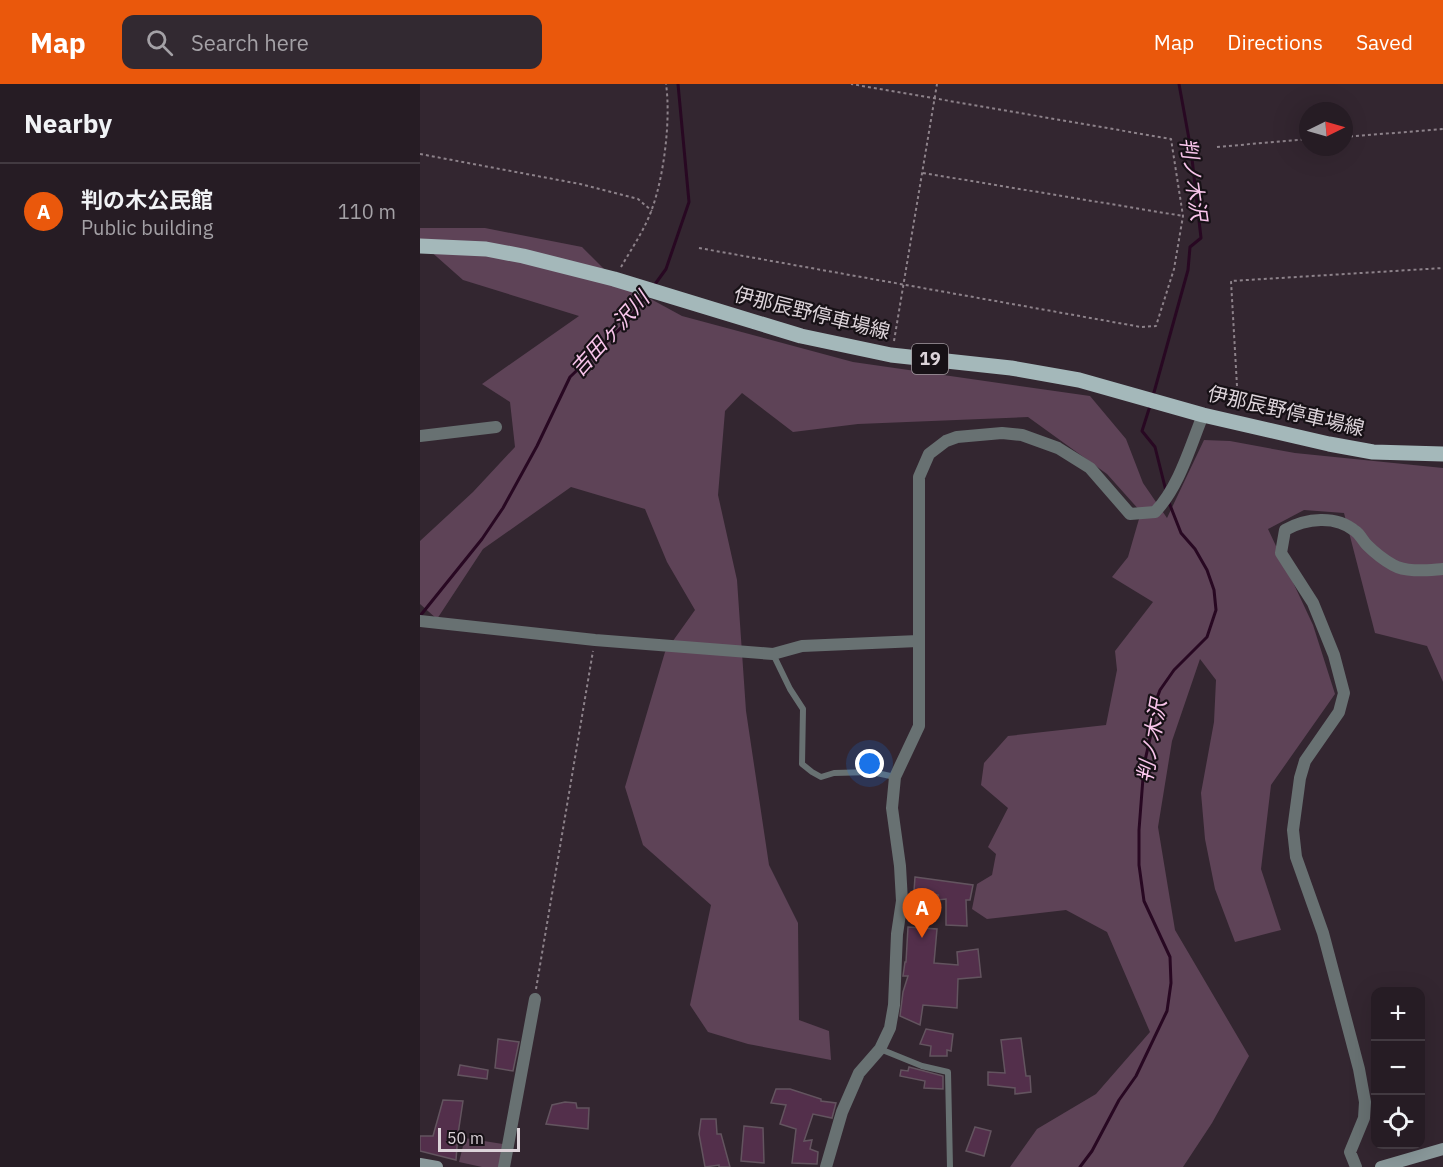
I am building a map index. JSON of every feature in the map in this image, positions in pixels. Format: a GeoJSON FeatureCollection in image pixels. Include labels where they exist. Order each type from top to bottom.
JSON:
{"type":"FeatureCollection","features":[{"type":"Feature","properties":{"kind":"main road","name":"伊那辰野停車場線"},"geometry":{"type":"LineString","coordinates":[[420,246],[486,249],[614,279],[801,336],[891,355],[1011,368],[1079,380],[1203,415],[1373,452],[1443,454]]}},
{"type":"Feature","properties":{"kind":"street"},"geometry":{"type":"LineString","coordinates":[[826,1167],[842,1112],[859,1073],[880,1049],[890,1028],[894,1005],[897,934],[902,901],[892,808],[895,777],[919,726],[919,477],[929,454],[946,441],[957,437],[1002,433],[1022,435],[1058,448],[1090,468],[1130,514],[1155,512],[1165,502],[1184,463],[1203,415]]}},
{"type":"Feature","properties":{"kind":"street"},"geometry":{"type":"LineString","coordinates":[[420,436],[495,427]]}},
{"type":"Feature","properties":{"kind":"street"},"geometry":{"type":"LineString","coordinates":[[1356,1167],[1350,1152],[1364,1118],[1365,1102],[1359,1069],[1323,933],[1296,857],[1293,830],[1300,778],[1305,761],[1339,712],[1344,693],[1334,655],[1313,603],[1281,553],[1285,530],[1295,524],[1315,520],[1336,521],[1355,531],[1366,544],[1394,566],[1422,571],[1443,569]]}},
{"type":"Feature","properties":{"kind":"street"},"geometry":{"type":"LineString","coordinates":[[420,621],[595,640],[773,654],[802,646],[918,640]]}},
{"type":"Feature","properties":{"kind":"street"},"geometry":{"type":"LineString","coordinates":[[504,1167],[534,999]]}},
{"type":"Feature","properties":{"kind":"street"},"geometry":{"type":"LineString","coordinates":[[1381,1167],[1443,1149]]}},
{"type":"Feature","properties":{"kind":"street"},"geometry":{"type":"LineString","coordinates":[[420,1164],[437,1167]]}},
{"type":"Feature","properties":{"kind":"lane"},"geometry":{"type":"LineString","coordinates":[[773,654],[803,709],[802,764],[821,777],[834,773],[872,772],[895,777]]}},
{"type":"Feature","properties":{"kind":"lane"},"geometry":{"type":"LineString","coordinates":[[880,1049],[922,1066],[948,1072],[950,1167]]}},
{"type":"Feature","properties":{"kind":"path"},"geometry":{"type":"LineString","coordinates":[[614,279],[652,211],[658,190],[665,144],[668,101],[666,84]]}},
{"type":"Feature","properties":{"kind":"path"},"geometry":{"type":"LineString","coordinates":[[699,248],[1141,327],[1156,326],[1174,269],[1183,216],[1172,139],[851,84]]}},
{"type":"Feature","properties":{"kind":"path"},"geometry":{"type":"LineString","coordinates":[[891,355],[938,84]]}},
{"type":"Feature","properties":{"kind":"path"},"geometry":{"type":"LineString","coordinates":[[1353,136],[1443,129]]}},
{"type":"Feature","properties":{"kind":"path"},"geometry":{"type":"LineString","coordinates":[[1217,147],[1299,140]]}},
{"type":"Feature","properties":{"kind":"path"},"geometry":{"type":"LineString","coordinates":[[420,154],[580,184],[638,199],[652,211]]}},
{"type":"Feature","properties":{"kind":"path"},"geometry":{"type":"LineString","coordinates":[[922,172],[1183,216]]}},
{"type":"Feature","properties":{"kind":"path"},"geometry":{"type":"LineString","coordinates":[[1237,386],[1231,281],[1443,268]]}},
{"type":"Feature","properties":{"kind":"path"},"geometry":{"type":"LineString","coordinates":[[534,999],[595,640]]}},
{"type":"Feature","properties":{"kind":"shaded area"},"geometry":{"type":"Polygon","coordinates":[[[420,228],[485,228],[582,247],[614,279],[682,316],[853,362],[1090,396],[1126,439],[1143,483],[1167,518],[1204,440],[1230,441],[1295,453],[1443,468],[1443,682],[1427,646],[1375,633],[1344,513],[1304,510],[1268,529],[1313,625],[1335,694],[1271,785],[1261,869],[1281,930],[1235,942],[1215,889],[1205,839],[1201,793],[1214,722],[1216,680],[1200,659],[1172,741],[1158,827],[1175,930],[1249,1056],[1212,1123],[1183,1167],[1010,1167],[1037,1129],[1096,1094],[1150,1032],[1107,932],[1066,910],[987,919],[972,909],[977,884],[992,875],[996,854],[988,847],[1008,808],[981,785],[984,763],[1008,736],[1106,725],[1117,670],[1115,651],[1153,602],[1112,577],[1128,557],[1141,512],[1107,474],[1028,417],[858,424],[793,432],[742,393],[725,411],[718,495],[737,580],[746,711],[769,865],[798,923],[799,1020],[829,1031],[831,1060],[748,1044],[708,1032],[690,1005],[711,905],[643,845],[625,787],[665,652],[695,610],[667,562],[645,509],[571,487],[483,549],[437,619],[420,604],[420,541],[473,492],[515,447],[510,402],[482,384],[579,316],[463,280],[428,249],[420,249],[420,228]]]}},
{"type":"Feature","properties":{"kind":"shaded area"},"geometry":{"type":"Polygon","coordinates":[[[465,1138],[509,1145],[505,1167],[482,1167],[459,1162],[465,1138]]]}},
{"type":"Feature","properties":{"kind":"building"},"geometry":{"type":"Polygon","coordinates":[[[915,877],[973,885],[970,900],[966,900],[967,926],[946,925],[946,899],[937,900],[938,895],[914,891],[915,877]]]}},
{"type":"Feature","properties":{"kind":"building"},"geometry":{"type":"Polygon","coordinates":[[[908,927],[937,929],[934,963],[958,965],[957,952],[978,949],[981,977],[958,979],[957,1008],[923,1005],[920,1025],[900,1016],[908,976],[903,976],[908,927]]]}},
{"type":"Feature","properties":{"kind":"building"},"geometry":{"type":"Polygon","coordinates":[[[926,1029],[953,1034],[951,1051],[947,1050],[947,1056],[930,1056],[931,1046],[920,1044],[926,1029]]]}},
{"type":"Feature","properties":{"kind":"building"},"geometry":{"type":"Polygon","coordinates":[[[1021,1038],[1026,1076],[1030,1076],[1031,1092],[1015,1094],[1015,1088],[988,1085],[988,1072],[1005,1073],[1001,1040],[1021,1038]]]}},
{"type":"Feature","properties":{"kind":"building"},"geometry":{"type":"Polygon","coordinates":[[[498,1039],[519,1042],[513,1071],[495,1068],[498,1039]]]}},
{"type":"Feature","properties":{"kind":"building"},"geometry":{"type":"Polygon","coordinates":[[[460,1065],[488,1070],[487,1079],[458,1075],[460,1065]]]}},
{"type":"Feature","properties":{"kind":"building"},"geometry":{"type":"Polygon","coordinates":[[[909,1067],[943,1076],[943,1089],[924,1088],[925,1081],[900,1076],[901,1070],[908,1071],[909,1067]]]}},
{"type":"Feature","properties":{"kind":"building"},"geometry":{"type":"Polygon","coordinates":[[[776,1089],[790,1089],[821,1099],[821,1101],[836,1103],[832,1118],[813,1114],[804,1141],[812,1140],[810,1149],[818,1152],[817,1164],[792,1163],[796,1129],[780,1124],[786,1105],[771,1103],[776,1089]]]}},
{"type":"Feature","properties":{"kind":"building"},"geometry":{"type":"Polygon","coordinates":[[[443,1100],[463,1101],[456,1160],[420,1151],[420,1136],[433,1136],[443,1100]]]}},
{"type":"Feature","properties":{"kind":"building"},"geometry":{"type":"Polygon","coordinates":[[[565,1102],[576,1103],[577,1108],[589,1108],[588,1129],[546,1124],[552,1105],[565,1102]]]}},
{"type":"Feature","properties":{"kind":"building"},"geometry":{"type":"Polygon","coordinates":[[[701,1119],[716,1119],[717,1134],[721,1134],[730,1167],[719,1167],[719,1165],[705,1167],[699,1134],[701,1119]]]}},
{"type":"Feature","properties":{"kind":"building"},"geometry":{"type":"Polygon","coordinates":[[[744,1126],[763,1128],[764,1163],[741,1161],[744,1126]]]}},
{"type":"Feature","properties":{"kind":"building"},"geometry":{"type":"Polygon","coordinates":[[[975,1127],[991,1131],[984,1156],[966,1151],[975,1127]]]}},
{"type":"Feature","properties":{"kind":"waterway","name":"吉田ヶ沢川"},"geometry":{"type":"LineString","coordinates":[[653,287],[666,269],[689,202],[678,84]]}},
{"type":"Feature","properties":{"kind":"waterway","name":"判ノ木沢"},"geometry":{"type":"LineString","coordinates":[[1153,396],[1188,270],[1190,247],[1201,238],[1191,150],[1179,84]]}},
{"type":"Feature","properties":{"kind":"waterway","name":"吉田ヶ沢川"},"geometry":{"type":"LineString","coordinates":[[420,616],[482,539],[503,508],[537,446],[570,377],[627,322],[647,294]]}},
{"type":"Feature","properties":{"kind":"waterway","name":"判ノ木沢"},"geometry":{"type":"LineString","coordinates":[[1150,406],[1142,431],[1155,447],[1166,491]]}},
{"type":"Feature","properties":{"kind":"waterway","name":"判ノ木沢"},"geometry":{"type":"LineString","coordinates":[[1080,1167],[1092,1151],[1119,1100],[1136,1076],[1167,1011],[1171,983],[1170,957],[1144,901],[1139,865],[1144,765],[1153,725],[1154,706],[1160,690],[1174,670],[1207,637],[1216,610],[1214,590],[1207,570],[1195,549],[1181,533],[1168,500]]}},
{"type":"Feature","properties":{"kind":"place","name":"判の木公民館"},"geometry":{"type":"Point","coordinates":[922,938]}}]}
